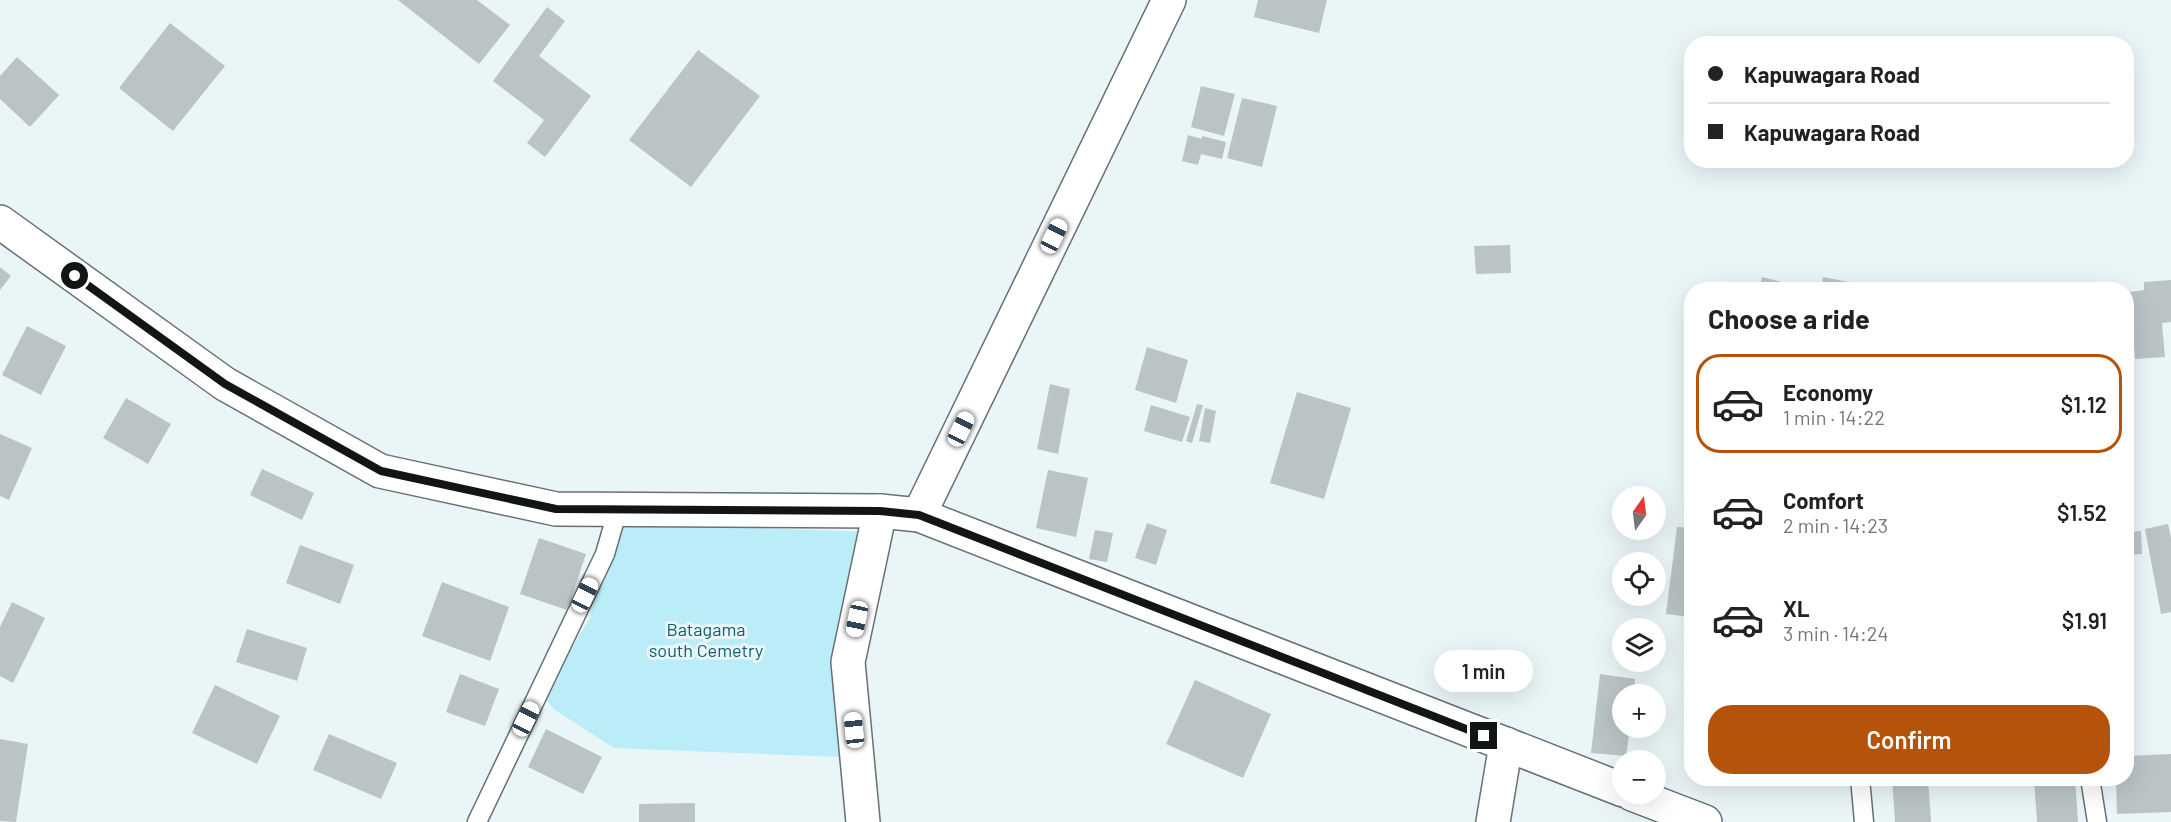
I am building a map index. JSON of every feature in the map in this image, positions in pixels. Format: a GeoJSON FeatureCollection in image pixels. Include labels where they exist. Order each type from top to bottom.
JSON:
{"type":"FeatureCollection","features":[{"type":"Feature","properties":{"kind":"street"},"geometry":{"type":"LineString","coordinates":[[919,515],[1168,0]]}},
{"type":"Feature","properties":{"kind":"street"},"geometry":{"type":"LineString","coordinates":[[0,222],[225,384],[381,471],[556,509],[880,511],[919,515],[1612,786]]}},
{"type":"Feature","properties":{"kind":"street"},"geometry":{"type":"LineString","coordinates":[[863,822],[848,662],[880,511]]}},
{"type":"Feature","properties":{"kind":"street"},"geometry":{"type":"LineString","coordinates":[[1493,822],[1506,744]]}},
{"type":"Feature","properties":{"kind":"street"},"geometry":{"type":"LineString","coordinates":[[1658,804],[1705,822]]}},
{"type":"Feature","properties":{"kind":"lane"},"geometry":{"type":"LineString","coordinates":[[477,822],[605,554],[618,509]]}},
{"type":"Feature","properties":{"kind":"lane"},"geometry":{"type":"LineString","coordinates":[[1861,786],[1864,822]]}},
{"type":"Feature","properties":{"kind":"lane"},"geometry":{"type":"LineString","coordinates":[[2091,786],[2097,822]]}},
{"type":"Feature","properties":{"kind":"green space","name":"Batagama south Cemetry"},"geometry":{"type":"Polygon","coordinates":[[[613,523],[871,532],[839,757],[614,748],[555,710],[543,696],[590,618],[613,523]]]}},
{"type":"Feature","properties":{"kind":"building"},"geometry":{"type":"Polygon","coordinates":[[[398,0],[477,0],[510,25],[479,64],[398,0]]]}},
{"type":"Feature","properties":{"kind":"building"},"geometry":{"type":"Polygon","coordinates":[[[1258,0],[1327,0],[1319,33],[1254,17],[1258,0]]]}},
{"type":"Feature","properties":{"kind":"building"},"geometry":{"type":"Polygon","coordinates":[[[547,7],[565,21],[539,56],[591,96],[545,157],[527,143],[544,120],[493,81],[547,7]]]}},
{"type":"Feature","properties":{"kind":"building"},"geometry":{"type":"Polygon","coordinates":[[[170,23],[225,66],[173,131],[119,88],[170,23]]]}},
{"type":"Feature","properties":{"kind":"building"},"geometry":{"type":"Polygon","coordinates":[[[698,50],[760,96],[691,187],[629,140],[698,50]]]}},
{"type":"Feature","properties":{"kind":"building"},"geometry":{"type":"Polygon","coordinates":[[[17,57],[59,95],[30,127],[0,99],[0,76],[17,57]]]}},
{"type":"Feature","properties":{"kind":"building"},"geometry":{"type":"Polygon","coordinates":[[[1201,86],[1235,94],[1224,136],[1191,127],[1201,86]]]}},
{"type":"Feature","properties":{"kind":"building"},"geometry":{"type":"Polygon","coordinates":[[[1242,98],[1277,106],[1262,167],[1227,158],[1242,98]]]}},
{"type":"Feature","properties":{"kind":"building"},"geometry":{"type":"Polygon","coordinates":[[[1188,135],[1226,142],[1222,159],[1201,154],[1198,165],[1182,161],[1188,135]]]}},
{"type":"Feature","properties":{"kind":"building"},"geometry":{"type":"Polygon","coordinates":[[[1510,245],[1511,273],[1476,274],[1474,246],[1510,245]]]}},
{"type":"Feature","properties":{"kind":"building"},"geometry":{"type":"Polygon","coordinates":[[[0,267],[11,276],[0,290],[0,267]]]}},
{"type":"Feature","properties":{"kind":"building"},"geometry":{"type":"Polygon","coordinates":[[[1762,277],[1782,282],[1761,282],[1762,277]]]}},
{"type":"Feature","properties":{"kind":"building"},"geometry":{"type":"Polygon","coordinates":[[[1823,277],[1849,282],[1822,282],[1823,277]]]}},
{"type":"Feature","properties":{"kind":"building"},"geometry":{"type":"Polygon","coordinates":[[[2171,280],[2171,322],[2162,323],[2165,357],[2135,359],[2134,291],[2144,290],[2144,282],[2171,280]]]}},
{"type":"Feature","properties":{"kind":"building"},"geometry":{"type":"Polygon","coordinates":[[[27,326],[66,346],[41,395],[2,375],[27,326]]]}},
{"type":"Feature","properties":{"kind":"building"},"geometry":{"type":"Polygon","coordinates":[[[1147,347],[1188,360],[1176,403],[1135,390],[1147,347]]]}},
{"type":"Feature","properties":{"kind":"building"},"geometry":{"type":"Polygon","coordinates":[[[1050,384],[1070,389],[1058,454],[1037,449],[1050,384]]]}},
{"type":"Feature","properties":{"kind":"building"},"geometry":{"type":"Polygon","coordinates":[[[1297,392],[1351,408],[1324,499],[1270,483],[1297,392]]]}},
{"type":"Feature","properties":{"kind":"building"},"geometry":{"type":"Polygon","coordinates":[[[126,398],[171,424],[148,464],[103,438],[126,398]]]}},
{"type":"Feature","properties":{"kind":"building"},"geometry":{"type":"Polygon","coordinates":[[[1197,404],[1203,405],[1192,443],[1186,441],[1197,404]]]}},
{"type":"Feature","properties":{"kind":"building"},"geometry":{"type":"Polygon","coordinates":[[[1151,405],[1190,417],[1182,442],[1144,431],[1151,405]]]}},
{"type":"Feature","properties":{"kind":"building"},"geometry":{"type":"Polygon","coordinates":[[[1205,408],[1216,411],[1210,443],[1199,441],[1205,408]]]}},
{"type":"Feature","properties":{"kind":"building"},"geometry":{"type":"Polygon","coordinates":[[[0,434],[32,448],[9,500],[0,496],[0,434]]]}},
{"type":"Feature","properties":{"kind":"building"},"geometry":{"type":"Polygon","coordinates":[[[262,469],[314,493],[302,520],[250,495],[262,469]]]}},
{"type":"Feature","properties":{"kind":"building"},"geometry":{"type":"Polygon","coordinates":[[[1048,470],[1088,478],[1076,537],[1036,528],[1048,470]]]}},
{"type":"Feature","properties":{"kind":"building"},"geometry":{"type":"Polygon","coordinates":[[[1147,523],[1167,530],[1156,565],[1135,558],[1147,523]]]}},
{"type":"Feature","properties":{"kind":"building"},"geometry":{"type":"Polygon","coordinates":[[[2168,524],[2171,538],[2171,612],[2161,614],[2145,529],[2168,524]]]}},
{"type":"Feature","properties":{"kind":"building"},"geometry":{"type":"Polygon","coordinates":[[[1677,527],[1684,527],[1684,616],[1666,614],[1677,527]]]}},
{"type":"Feature","properties":{"kind":"building"},"geometry":{"type":"Polygon","coordinates":[[[1095,530],[1113,533],[1107,562],[1089,559],[1095,530]]]}},
{"type":"Feature","properties":{"kind":"building"},"geometry":{"type":"Polygon","coordinates":[[[2141,531],[2142,554],[2134,555],[2134,532],[2141,531]]]}},
{"type":"Feature","properties":{"kind":"building"},"geometry":{"type":"Polygon","coordinates":[[[539,538],[586,554],[567,610],[520,594],[539,538]]]}},
{"type":"Feature","properties":{"kind":"building"},"geometry":{"type":"Polygon","coordinates":[[[300,545],[354,565],[340,604],[286,583],[300,545]]]}},
{"type":"Feature","properties":{"kind":"building"},"geometry":{"type":"Polygon","coordinates":[[[442,582],[509,607],[490,661],[422,636],[442,582]]]}},
{"type":"Feature","properties":{"kind":"building"},"geometry":{"type":"Polygon","coordinates":[[[12,602],[45,618],[13,683],[0,676],[0,627],[12,602]]]}},
{"type":"Feature","properties":{"kind":"building"},"geometry":{"type":"Polygon","coordinates":[[[247,629],[307,648],[297,681],[236,662],[247,629]]]}},
{"type":"Feature","properties":{"kind":"building"},"geometry":{"type":"Polygon","coordinates":[[[460,674],[499,689],[485,726],[446,712],[460,674]]]}},
{"type":"Feature","properties":{"kind":"building"},"geometry":{"type":"Polygon","coordinates":[[[1600,674],[1635,679],[1635,684],[1612,684],[1612,738],[1629,738],[1627,750],[1612,750],[1612,755],[1591,753],[1600,674]]]}},
{"type":"Feature","properties":{"kind":"building"},"geometry":{"type":"Polygon","coordinates":[[[1195,680],[1271,714],[1243,778],[1166,744],[1195,680]]]}},
{"type":"Feature","properties":{"kind":"building"},"geometry":{"type":"Polygon","coordinates":[[[215,685],[280,716],[257,764],[192,733],[215,685]]]}},
{"type":"Feature","properties":{"kind":"building"},"geometry":{"type":"Polygon","coordinates":[[[546,729],[602,757],[583,794],[528,767],[546,729]]]}},
{"type":"Feature","properties":{"kind":"building"},"geometry":{"type":"Polygon","coordinates":[[[329,734],[397,763],[381,799],[313,770],[329,734]]]}},
{"type":"Feature","properties":{"kind":"building"},"geometry":{"type":"Polygon","coordinates":[[[0,739],[28,744],[16,822],[0,821],[0,739]]]}},
{"type":"Feature","properties":{"kind":"building"},"geometry":{"type":"Polygon","coordinates":[[[2171,754],[2171,812],[2117,814],[2116,786],[2134,786],[2134,756],[2171,754]]]}},
{"type":"Feature","properties":{"kind":"building"},"geometry":{"type":"Polygon","coordinates":[[[1893,786],[1929,786],[1931,822],[1895,822],[1893,786]]]}},
{"type":"Feature","properties":{"kind":"building"},"geometry":{"type":"Polygon","coordinates":[[[2035,786],[2076,786],[2078,822],[2037,822],[2035,786]]]}},
{"type":"Feature","properties":{"kind":"building"},"geometry":{"type":"Polygon","coordinates":[[[695,803],[695,822],[639,822],[639,804],[695,803]]]}},
{"type":"Feature","properties":{"kind":"route"},"geometry":{"type":"LineString","coordinates":[[75,276],[225,384],[381,471],[556,509],[880,511],[919,515],[1484,736]]}}]}
